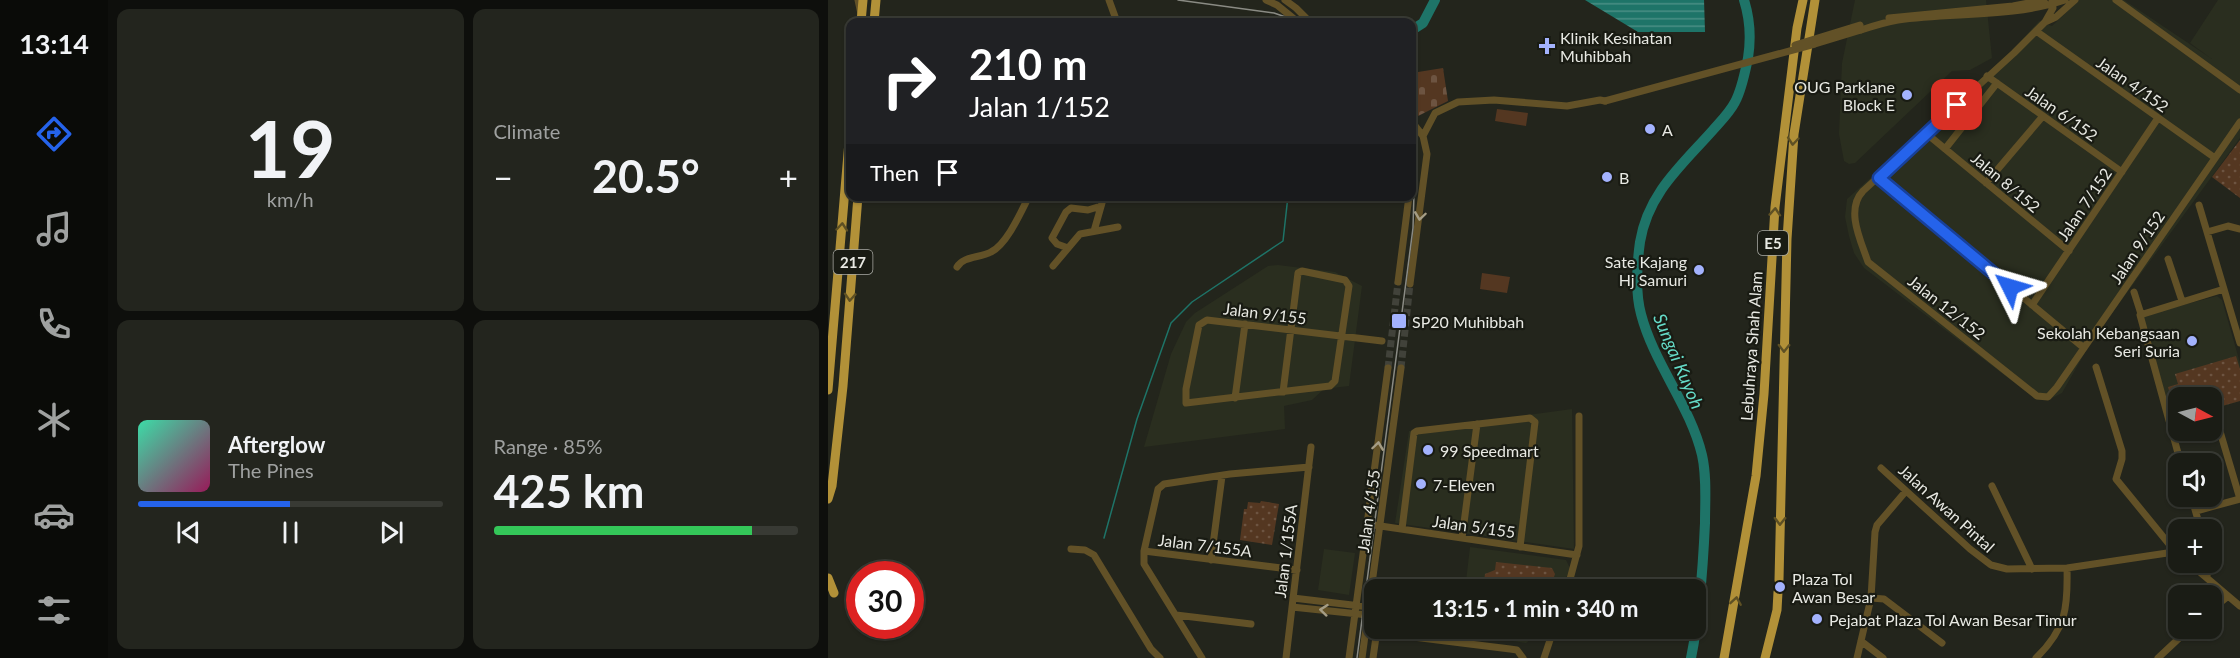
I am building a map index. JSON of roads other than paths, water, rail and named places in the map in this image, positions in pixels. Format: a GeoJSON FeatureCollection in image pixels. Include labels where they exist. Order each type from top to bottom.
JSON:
{"type":"FeatureCollection","features":[{"type":"Feature","properties":{"kind":"highway"},"geometry":{"type":"LineString","coordinates":[[861,18],[863,0]]}},
{"type":"Feature","properties":{"kind":"highway"},"geometry":{"type":"LineString","coordinates":[[874,18],[876,0]]}},
{"type":"Feature","properties":{"kind":"highway","name":"Lebuhraya Shah Alam"},"geometry":{"type":"LineString","coordinates":[[1724,658],[1756,476],[1764,394],[1775,207],[1797,28],[1803,0]]}},
{"type":"Feature","properties":{"kind":"highway","name":"Lebuhraya Shah Alam"},"geometry":{"type":"LineString","coordinates":[[1779,580],[1787,239],[1794,134],[1815,0]]}},
{"type":"Feature","properties":{"kind":"highway","name":"217"},"geometry":{"type":"LineString","coordinates":[[828,390],[846,177]]}},
{"type":"Feature","properties":{"kind":"highway","name":"217"},"geometry":{"type":"LineString","coordinates":[[828,499],[832,486],[843,386],[858,201]]}},
{"type":"Feature","properties":{"kind":"highway"},"geometry":{"type":"LineString","coordinates":[[828,578],[834,593]]}},
{"type":"Feature","properties":{"kind":"highway"},"geometry":{"type":"LineString","coordinates":[[1765,658],[1778,592]]}},
{"type":"Feature","properties":{"kind":"street"},"geometry":{"type":"LineString","coordinates":[[858,0],[861,18]]}},
{"type":"Feature","properties":{"kind":"street"},"geometry":{"type":"LineString","coordinates":[[1109,0],[1116,18]]}},
{"type":"Feature","properties":{"kind":"street"},"geometry":{"type":"LineString","coordinates":[[1266,0],[1277,4],[1293,18]]}},
{"type":"Feature","properties":{"kind":"street"},"geometry":{"type":"LineString","coordinates":[[1285,0],[1306,18]]}},
{"type":"Feature","properties":{"kind":"street"},"geometry":{"type":"LineString","coordinates":[[1951,14],[2044,0]]}},
{"type":"Feature","properties":{"kind":"street"},"geometry":{"type":"LineString","coordinates":[[2046,22],[2056,17],[2075,0]]}},
{"type":"Feature","properties":{"kind":"street"},"geometry":{"type":"LineString","coordinates":[[2116,0],[2240,90]]}},
{"type":"Feature","properties":{"kind":"street"},"geometry":{"type":"LineString","coordinates":[[1423,136],[1435,113],[1458,102],[1494,100],[1567,106],[1603,99],[1897,15],[2014,11],[2058,1],[2061,5],[2057,13],[1879,178],[2084,348]]}},
{"type":"Feature","properties":{"kind":"street","name":"Jalan 4/152"},"geometry":{"type":"LineString","coordinates":[[2036,31],[2215,158]]}},
{"type":"Feature","properties":{"kind":"street","name":"Jalan 6/152"},"geometry":{"type":"LineString","coordinates":[[1987,76],[2122,172]]}},
{"type":"Feature","properties":{"kind":"street"},"geometry":{"type":"LineString","coordinates":[[1945,149],[1997,83]]}},
{"type":"Feature","properties":{"kind":"street"},"geometry":{"type":"LineString","coordinates":[[1986,183],[2043,116]]}},
{"type":"Feature","properties":{"kind":"street","name":"Jalan 7/152"},"geometry":{"type":"LineString","coordinates":[[2032,305],[2158,118]]}},
{"type":"Feature","properties":{"kind":"street","name":"Jalan 9/152"},"geometry":{"type":"LineString","coordinates":[[2057,387],[2240,122]]}},
{"type":"Feature","properties":{"kind":"street"},"geometry":{"type":"LineString","coordinates":[[1410,284],[1426,158],[1423,136],[1416,127]]}},
{"type":"Feature","properties":{"kind":"street","name":"Jalan 8/152"},"geometry":{"type":"LineString","coordinates":[[1927,134],[2068,251]]}},
{"type":"Feature","properties":{"kind":"street","name":"Jalan 12/152"},"geometry":{"type":"LineString","coordinates":[[1879,178],[1857,197],[1855,205],[1858,231],[1868,262],[2037,396],[2048,398],[2057,387]]}},
{"type":"Feature","properties":{"kind":"street"},"geometry":{"type":"LineString","coordinates":[[957,267],[960,262],[997,248],[1026,201]]}},
{"type":"Feature","properties":{"kind":"street"},"geometry":{"type":"LineString","coordinates":[[1094,231],[1102,201]]}},
{"type":"Feature","properties":{"kind":"street"},"geometry":{"type":"LineString","coordinates":[[1398,282],[1407,201]]}},
{"type":"Feature","properties":{"kind":"street"},"geometry":{"type":"LineString","coordinates":[[2199,205],[2240,343]]}},
{"type":"Feature","properties":{"kind":"street"},"geometry":{"type":"LineString","coordinates":[[1068,248],[1057,244],[1052,238],[1066,212],[1071,208],[1088,210],[1101,206]]}},
{"type":"Feature","properties":{"kind":"street"},"geometry":{"type":"LineString","coordinates":[[2207,232],[2228,226],[2240,229]]}},
{"type":"Feature","properties":{"kind":"street"},"geometry":{"type":"LineString","coordinates":[[1053,266],[1080,234],[1119,227]]}},
{"type":"Feature","properties":{"kind":"street"},"geometry":{"type":"LineString","coordinates":[[2168,259],[2182,301]]}},
{"type":"Feature","properties":{"kind":"street"},"geometry":{"type":"LineString","coordinates":[[1283,392],[1300,271],[1342,278],[1349,286],[1342,336]]}},
{"type":"Feature","properties":{"kind":"street"},"geometry":{"type":"LineString","coordinates":[[2140,316],[2224,289]]}},
{"type":"Feature","properties":{"kind":"street"},"geometry":{"type":"LineString","coordinates":[[2133,292],[2178,453]]}},
{"type":"Feature","properties":{"kind":"street","name":"Jalan 9/155"},"geometry":{"type":"LineString","coordinates":[[1342,336],[1335,381],[1327,387],[1187,403],[1185,401],[1199,325],[1208,320],[1382,340]]}},
{"type":"Feature","properties":{"kind":"street"},"geometry":{"type":"LineString","coordinates":[[1235,398],[1245,324]]}},
{"type":"Feature","properties":{"kind":"street"},"geometry":{"type":"LineString","coordinates":[[2096,367],[2122,451],[2116,479],[2168,543]]}},
{"type":"Feature","properties":{"kind":"street","name":"Jalan 4/155"},"geometry":{"type":"LineString","coordinates":[[1349,658],[1388,368]]}},
{"type":"Feature","properties":{"kind":"street","name":"Jalan 4/155"},"geometry":{"type":"LineString","coordinates":[[1373,579],[1401,368]]}},
{"type":"Feature","properties":{"kind":"street"},"geometry":{"type":"LineString","coordinates":[[1570,579],[1579,546],[1580,416]]}},
{"type":"Feature","properties":{"kind":"street"},"geometry":{"type":"LineString","coordinates":[[1402,529],[1414,433],[1530,418],[1535,422],[1520,547]]}},
{"type":"Feature","properties":{"kind":"street"},"geometry":{"type":"LineString","coordinates":[[1462,538],[1477,424]]}},
{"type":"Feature","properties":{"kind":"street"},"geometry":{"type":"LineString","coordinates":[[2196,511],[2240,499],[2222,438]]}},
{"type":"Feature","properties":{"kind":"street","name":"Jalan 1/155A"},"geometry":{"type":"LineString","coordinates":[[1286,658],[1311,447]]}},
{"type":"Feature","properties":{"kind":"street"},"geometry":{"type":"LineString","coordinates":[[1202,658],[1143,560],[1158,489],[1164,484],[1309,466]]}},
{"type":"Feature","properties":{"kind":"street","name":"Jalan Awan Pintal"},"geometry":{"type":"LineString","coordinates":[[1881,468],[1970,549],[1991,565],[2007,569],[2067,568],[2168,554]]}},
{"type":"Feature","properties":{"kind":"street"},"geometry":{"type":"LineString","coordinates":[[1211,560],[1222,476]]}},
{"type":"Feature","properties":{"kind":"street"},"geometry":{"type":"LineString","coordinates":[[1992,486],[2032,569]]}},
{"type":"Feature","properties":{"kind":"street"},"geometry":{"type":"LineString","coordinates":[[1857,658],[1871,598],[1877,525],[1906,491]]}},
{"type":"Feature","properties":{"kind":"street"},"geometry":{"type":"LineString","coordinates":[[2195,507],[2198,519]]}},
{"type":"Feature","properties":{"kind":"street","name":"Jalan 5/155"},"geometry":{"type":"LineString","coordinates":[[1367,524],[1577,555]]}},
{"type":"Feature","properties":{"kind":"street"},"geometry":{"type":"LineString","coordinates":[[1071,549],[1085,550],[1094,555],[1157,658]]}},
{"type":"Feature","properties":{"kind":"street","name":"Jalan 7/155A"},"geometry":{"type":"LineString","coordinates":[[1144,551],[1297,570]]}},
{"type":"Feature","properties":{"kind":"street"},"geometry":{"type":"LineString","coordinates":[[2041,656],[2052,642],[2063,619],[2068,600],[2067,568]]}},
{"type":"Feature","properties":{"kind":"street"},"geometry":{"type":"LineString","coordinates":[[2202,573],[2240,606]]}},
{"type":"Feature","properties":{"kind":"street"},"geometry":{"type":"LineString","coordinates":[[2207,573],[2207,577]]}},
{"type":"Feature","properties":{"kind":"street"},"geometry":{"type":"LineString","coordinates":[[2222,601],[2227,597]]}},
{"type":"Feature","properties":{"kind":"street"},"geometry":{"type":"LineString","coordinates":[[1293,598],[1356,610]]}},
{"type":"Feature","properties":{"kind":"street"},"geometry":{"type":"LineString","coordinates":[[1871,598],[1884,599],[1942,643]]}},
{"type":"Feature","properties":{"kind":"street"},"geometry":{"type":"LineString","coordinates":[[1292,607],[1364,611]]}},
{"type":"Feature","properties":{"kind":"street"},"geometry":{"type":"LineString","coordinates":[[1176,615],[1251,624]]}},
{"type":"Feature","properties":{"kind":"street"},"geometry":{"type":"LineString","coordinates":[[1373,658],[1376,637],[1381,633],[1517,650],[1523,658]]}},
{"type":"Feature","properties":{"kind":"street","name":"Jalan 4/155"},"geometry":{"type":"LineString","coordinates":[[1362,658],[1364,639]]}},
{"type":"Feature","properties":{"kind":"street"},"geometry":{"type":"LineString","coordinates":[[1544,658],[1550,639]]}},
{"type":"Feature","properties":{"kind":"street"},"geometry":{"type":"LineString","coordinates":[[2158,658],[2178,639]]}},
{"type":"Feature","properties":{"kind":"street"},"geometry":{"type":"LineString","coordinates":[[1861,641],[1883,658]]}},
{"type":"Feature","properties":{"kind":"water"},"geometry":{"type":"Polygon","coordinates":[[[1585,0],[1704,0],[1705,32],[1638,32],[1585,0]]]}},
{"type":"Feature","properties":{"kind":"waterway"},"geometry":{"type":"LineString","coordinates":[[1416,27],[1423,23],[1435,0]]}},
{"type":"Feature","properties":{"kind":"waterway","name":"Sungai Kuyoh"},"geometry":{"type":"LineString","coordinates":[[1691,658],[1699,608],[1703,556],[1704,463],[1689,419],[1654,350],[1641,314],[1638,297],[1638,259],[1644,225],[1658,194],[1725,116],[1737,97],[1748,58],[1749,22],[1744,0]]}},
{"type":"Feature","properties":{"kind":"waterway"},"geometry":{"type":"LineString","coordinates":[[1104,538],[1137,419],[1171,323],[1192,302],[1283,241],[1287,201]]}},
{"type":"Feature","properties":{"kind":"tunnel"},"geometry":{"type":"LineString","coordinates":[[1388,368],[1398,282]]}},
{"type":"Feature","properties":{"kind":"tunnel"},"geometry":{"type":"LineString","coordinates":[[1401,368],[1410,284]]}},
{"type":"Feature","properties":{"kind":"tram line"},"geometry":{"type":"LineString","coordinates":[[1178,0],[1274,13],[1288,18]]}},
{"type":"Feature","properties":{"kind":"tram line"},"geometry":{"type":"LineString","coordinates":[[1357,658],[1413,228],[1414,201]]}},
{"type":"Feature","properties":{"kind":"place","name":"Klinik Kesihatan Muhibbah"},"geometry":{"type":"Point","coordinates":[1547,46]}},
{"type":"Feature","properties":{"kind":"place","name":"OUG Parklane Block E"},"geometry":{"type":"Point","coordinates":[1907,95]}},
{"type":"Feature","properties":{"kind":"place","name":"A"},"geometry":{"type":"Point","coordinates":[1650,129]}},
{"type":"Feature","properties":{"kind":"place","name":"B"},"geometry":{"type":"Point","coordinates":[1607,177]}},
{"type":"Feature","properties":{"kind":"place","name":"Sate Kajang Hj Samuri"},"geometry":{"type":"Point","coordinates":[1699,270]}},
{"type":"Feature","properties":{"kind":"place","name":"SP20 Muhibbah"},"geometry":{"type":"Point","coordinates":[1399,321]}},
{"type":"Feature","properties":{"kind":"place","name":"Sekolah Kebangsaan Seri Suria"},"geometry":{"type":"Point","coordinates":[2192,341]}},
{"type":"Feature","properties":{"kind":"place","name":"99 Speedmart"},"geometry":{"type":"Point","coordinates":[1428,450]}},
{"type":"Feature","properties":{"kind":"place","name":"7-Eleven"},"geometry":{"type":"Point","coordinates":[1421,484]}},
{"type":"Feature","properties":{"kind":"place","name":"Plaza Tol Awan Besar"},"geometry":{"type":"Point","coordinates":[1780,587]}},
{"type":"Feature","properties":{"kind":"place","name":"Pejabat Plaza Tol Awan Besar Timur"},"geometry":{"type":"Point","coordinates":[1817,619]}}]}
